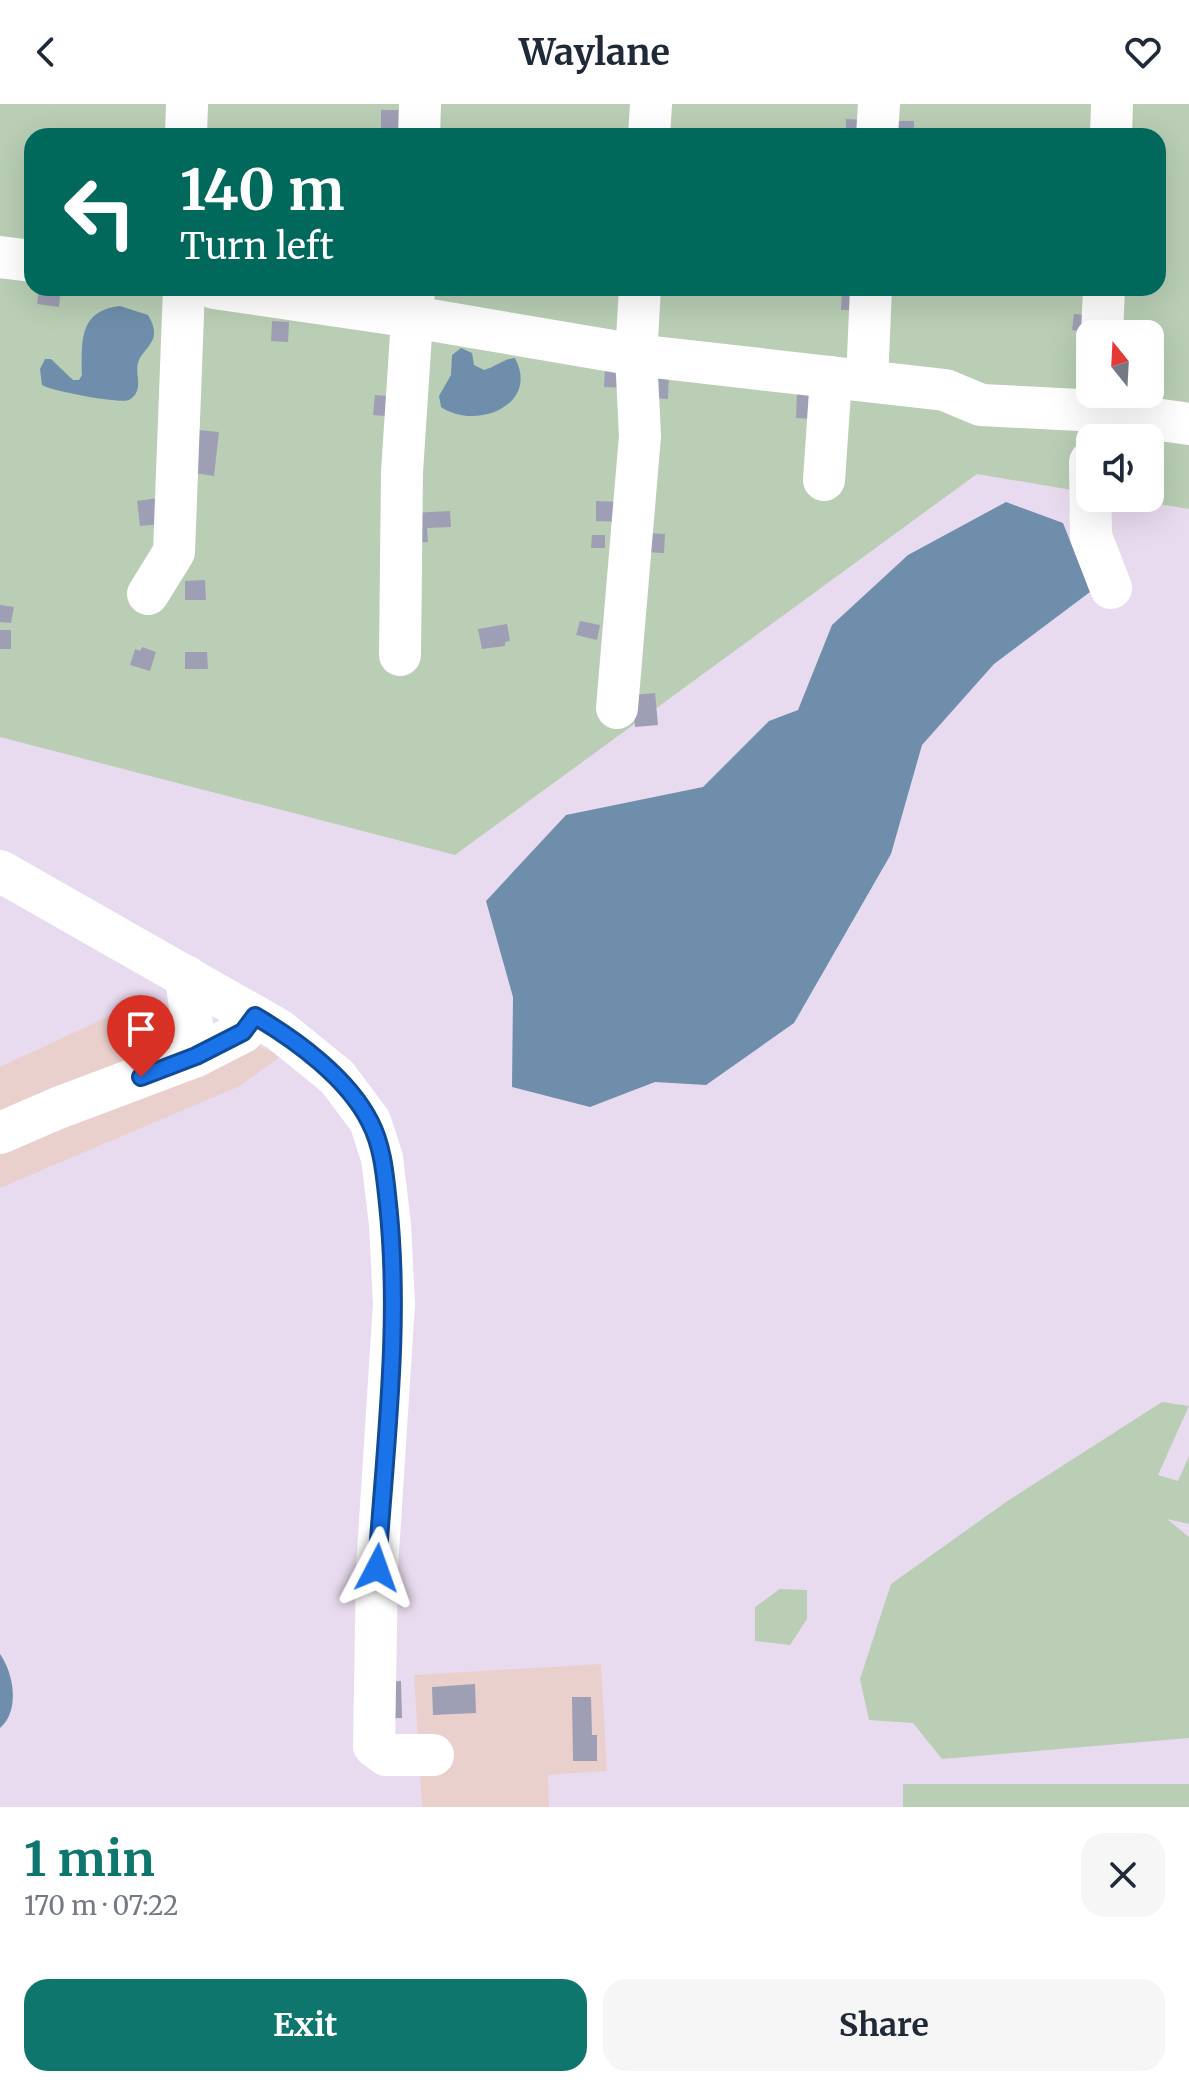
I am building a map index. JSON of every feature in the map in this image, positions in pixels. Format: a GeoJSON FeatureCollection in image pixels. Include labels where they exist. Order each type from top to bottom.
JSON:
{"type":"FeatureCollection","features":[{"type":"Feature","properties":{"kind":"lane"},"geometry":{"type":"LineString","coordinates":[[186,128],[187,104]]}},
{"type":"Feature","properties":{"kind":"lane"},"geometry":{"type":"LineString","coordinates":[[419,128],[420,104]]}},
{"type":"Feature","properties":{"kind":"lane"},"geometry":{"type":"LineString","coordinates":[[650,128],[651,104]]}},
{"type":"Feature","properties":{"kind":"lane"},"geometry":{"type":"LineString","coordinates":[[878,128],[879,104]]}},
{"type":"Feature","properties":{"kind":"lane"},"geometry":{"type":"LineString","coordinates":[[1111,128],[1112,104]]}},
{"type":"Feature","properties":{"kind":"lane"},"geometry":{"type":"LineString","coordinates":[[0,257],[24,260]]}},
{"type":"Feature","properties":{"kind":"lane"},"geometry":{"type":"LineString","coordinates":[[148,594],[174,552],[184,296]]}},
{"type":"Feature","properties":{"kind":"lane"},"geometry":{"type":"LineString","coordinates":[[328,296],[413,302],[636,355],[945,390],[981,405],[1189,424]]}},
{"type":"Feature","properties":{"kind":"lane"},"geometry":{"type":"LineString","coordinates":[[617,708],[640,436],[636,355],[640,296]]}},
{"type":"Feature","properties":{"kind":"lane"},"geometry":{"type":"LineString","coordinates":[[824,480],[869,296]]}},
{"type":"Feature","properties":{"kind":"lane"},"geometry":{"type":"LineString","coordinates":[[1103,320],[1104,296]]}},
{"type":"Feature","properties":{"kind":"lane"},"geometry":{"type":"LineString","coordinates":[[400,655],[402,472],[413,302]]}},
{"type":"Feature","properties":{"kind":"lane"},"geometry":{"type":"LineString","coordinates":[[1091,512],[1091,536],[1111,588]]}},
{"type":"Feature","properties":{"kind":"lane"},"geometry":{"type":"LineString","coordinates":[[0,871],[279,1030],[337,1077],[370,1121],[382,1158],[390,1224],[394,1304],[377,1568],[374,1746],[386,1755],[433,1755]]}},
{"type":"Feature","properties":{"kind":"lane"},"geometry":{"type":"LineString","coordinates":[[186,976],[196,1056]]}},
{"type":"Feature","properties":{"kind":"lane"},"geometry":{"type":"LineString","coordinates":[[0,1133],[196,1056],[243,1032],[255,1016]]}},
{"type":"Feature","properties":{"kind":"shaded area"},"geometry":{"type":"Polygon","coordinates":[[[150,997],[281,1056],[240,1086],[0,1188],[0,1067],[150,997]]]}},
{"type":"Feature","properties":{"kind":"shaded area"},"geometry":{"type":"Polygon","coordinates":[[[601,1664],[607,1771],[548,1775],[549,1807],[422,1807],[414,1675],[601,1664]]]}},
{"type":"Feature","properties":{"kind":"green space"},"geometry":{"type":"Polygon","coordinates":[[[0,104],[1189,104],[1189,509],[1164,505],[1164,424],[1076,424],[1076,491],[977,474],[455,855],[0,737],[0,104]]]}},
{"type":"Feature","properties":{"kind":"green space"},"geometry":{"type":"Polygon","coordinates":[[[1162,1402],[1189,1406],[1158,1475],[1178,1481],[1189,1456],[1189,1524],[1167,1519],[1189,1537],[1189,1738],[942,1759],[913,1723],[869,1720],[860,1679],[891,1584],[1006,1502],[1162,1402]]]}},
{"type":"Feature","properties":{"kind":"green space"},"geometry":{"type":"Polygon","coordinates":[[[780,1589],[807,1590],[807,1619],[790,1645],[755,1641],[755,1607],[780,1589]]]}},
{"type":"Feature","properties":{"kind":"green space"},"geometry":{"type":"Polygon","coordinates":[[[903,1784],[1189,1784],[1189,1807],[903,1807],[903,1784]]]}},
{"type":"Feature","properties":{"kind":"water"},"geometry":{"type":"Polygon","coordinates":[[[120,306],[148,315],[154,330],[153,340],[139,360],[138,386],[134,396],[129,400],[113,400],[42,385],[40,369],[45,359],[51,359],[73,380],[79,380],[85,330],[96,314],[120,306]]]}},
{"type":"Feature","properties":{"kind":"water"},"geometry":{"type":"Polygon","coordinates":[[[461,348],[472,353],[474,365],[484,370],[515,358],[520,375],[519,389],[512,400],[500,409],[471,416],[455,414],[441,407],[439,396],[451,375],[452,355],[461,348]]]}},
{"type":"Feature","properties":{"kind":"water"},"geometry":{"type":"Polygon","coordinates":[[[1006,502],[1063,523],[1090,592],[994,664],[922,745],[891,854],[794,1023],[706,1085],[655,1082],[590,1107],[512,1087],[513,997],[486,901],[566,815],[703,787],[769,721],[798,710],[832,625],[908,555],[1006,502]]]}},
{"type":"Feature","properties":{"kind":"water"},"geometry":{"type":"Polygon","coordinates":[[[0,1654],[9,1672],[13,1692],[10,1712],[0,1728],[0,1654]]]}},
{"type":"Feature","properties":{"kind":"building"},"geometry":{"type":"Polygon","coordinates":[[[381,110],[406,110],[406,128],[381,128],[381,110]]]}},
{"type":"Feature","properties":{"kind":"building"},"geometry":{"type":"Polygon","coordinates":[[[846,119],[866,120],[866,128],[846,128],[846,119]]]}},
{"type":"Feature","properties":{"kind":"building"},"geometry":{"type":"Polygon","coordinates":[[[894,121],[914,121],[914,128],[894,128],[894,121]]]}},
{"type":"Feature","properties":{"kind":"building"},"geometry":{"type":"Polygon","coordinates":[[[38,296],[60,296],[59,307],[37,304],[38,296]]]}},
{"type":"Feature","properties":{"kind":"building"},"geometry":{"type":"Polygon","coordinates":[[[842,296],[859,296],[858,310],[841,310],[842,296]]]}},
{"type":"Feature","properties":{"kind":"building"},"geometry":{"type":"Polygon","coordinates":[[[1074,314],[1094,316],[1094,320],[1076,320],[1076,331],[1072,330],[1074,314]]]}},
{"type":"Feature","properties":{"kind":"building"},"geometry":{"type":"Polygon","coordinates":[[[272,321],[289,322],[288,342],[271,341],[272,321]]]}},
{"type":"Feature","properties":{"kind":"building"},"geometry":{"type":"Polygon","coordinates":[[[605,368],[629,369],[628,388],[604,387],[605,368]]]}},
{"type":"Feature","properties":{"kind":"building"},"geometry":{"type":"Polygon","coordinates":[[[651,372],[669,373],[668,399],[650,398],[651,372]]]}},
{"type":"Feature","properties":{"kind":"building"},"geometry":{"type":"Polygon","coordinates":[[[797,393],[815,395],[813,419],[796,418],[797,393]]]}},
{"type":"Feature","properties":{"kind":"building"},"geometry":{"type":"Polygon","coordinates":[[[375,395],[399,397],[398,417],[373,415],[375,395]]]}},
{"type":"Feature","properties":{"kind":"building"},"geometry":{"type":"Polygon","coordinates":[[[199,430],[219,432],[214,476],[195,473],[199,430]]]}},
{"type":"Feature","properties":{"kind":"building"},"geometry":{"type":"Polygon","coordinates":[[[158,498],[161,524],[140,526],[137,501],[158,498]]]}},
{"type":"Feature","properties":{"kind":"building"},"geometry":{"type":"Polygon","coordinates":[[[596,501],[622,502],[622,522],[596,521],[596,501]]]}},
{"type":"Feature","properties":{"kind":"building"},"geometry":{"type":"Polygon","coordinates":[[[450,511],[451,527],[427,528],[428,542],[413,543],[412,513],[450,511]]]}},
{"type":"Feature","properties":{"kind":"building"},"geometry":{"type":"Polygon","coordinates":[[[647,533],[665,534],[664,553],[646,552],[647,533]]]}},
{"type":"Feature","properties":{"kind":"building"},"geometry":{"type":"Polygon","coordinates":[[[592,535],[605,535],[605,548],[591,548],[592,535]]]}},
{"type":"Feature","properties":{"kind":"building"},"geometry":{"type":"Polygon","coordinates":[[[205,580],[206,600],[185,600],[185,581],[205,580]]]}},
{"type":"Feature","properties":{"kind":"building"},"geometry":{"type":"Polygon","coordinates":[[[0,605],[14,607],[11,623],[0,622],[0,605]]]}},
{"type":"Feature","properties":{"kind":"building"},"geometry":{"type":"Polygon","coordinates":[[[580,621],[600,625],[597,640],[576,635],[580,621]]]}},
{"type":"Feature","properties":{"kind":"building"},"geometry":{"type":"Polygon","coordinates":[[[507,624],[510,641],[505,642],[505,646],[482,649],[478,629],[507,624]]]}},
{"type":"Feature","properties":{"kind":"building"},"geometry":{"type":"Polygon","coordinates":[[[0,630],[11,630],[11,649],[0,649],[0,630]]]}},
{"type":"Feature","properties":{"kind":"building"},"geometry":{"type":"Polygon","coordinates":[[[142,647],[156,652],[150,671],[130,665],[135,649],[140,651],[142,647]]]}},
{"type":"Feature","properties":{"kind":"building"},"geometry":{"type":"Polygon","coordinates":[[[185,652],[207,652],[208,669],[185,669],[185,652]]]}},
{"type":"Feature","properties":{"kind":"building"},"geometry":{"type":"Polygon","coordinates":[[[655,693],[658,725],[635,727],[632,695],[655,693]]]}},
{"type":"Feature","properties":{"kind":"building"},"geometry":{"type":"Polygon","coordinates":[[[401,1681],[402,1718],[381,1719],[380,1682],[401,1681]]]}},
{"type":"Feature","properties":{"kind":"building"},"geometry":{"type":"Polygon","coordinates":[[[475,1684],[476,1713],[433,1715],[432,1687],[475,1684]]]}},
{"type":"Feature","properties":{"kind":"building"},"geometry":{"type":"Polygon","coordinates":[[[572,1697],[591,1697],[592,1735],[597,1735],[597,1761],[573,1761],[572,1697]]]}},
{"type":"Feature","properties":{"kind":"route"},"geometry":{"type":"LineString","coordinates":[[141,1077],[196,1056],[243,1032],[255,1016],[279,1030],[337,1077],[370,1121],[382,1158],[390,1224],[394,1304],[377,1568]]}}]}
